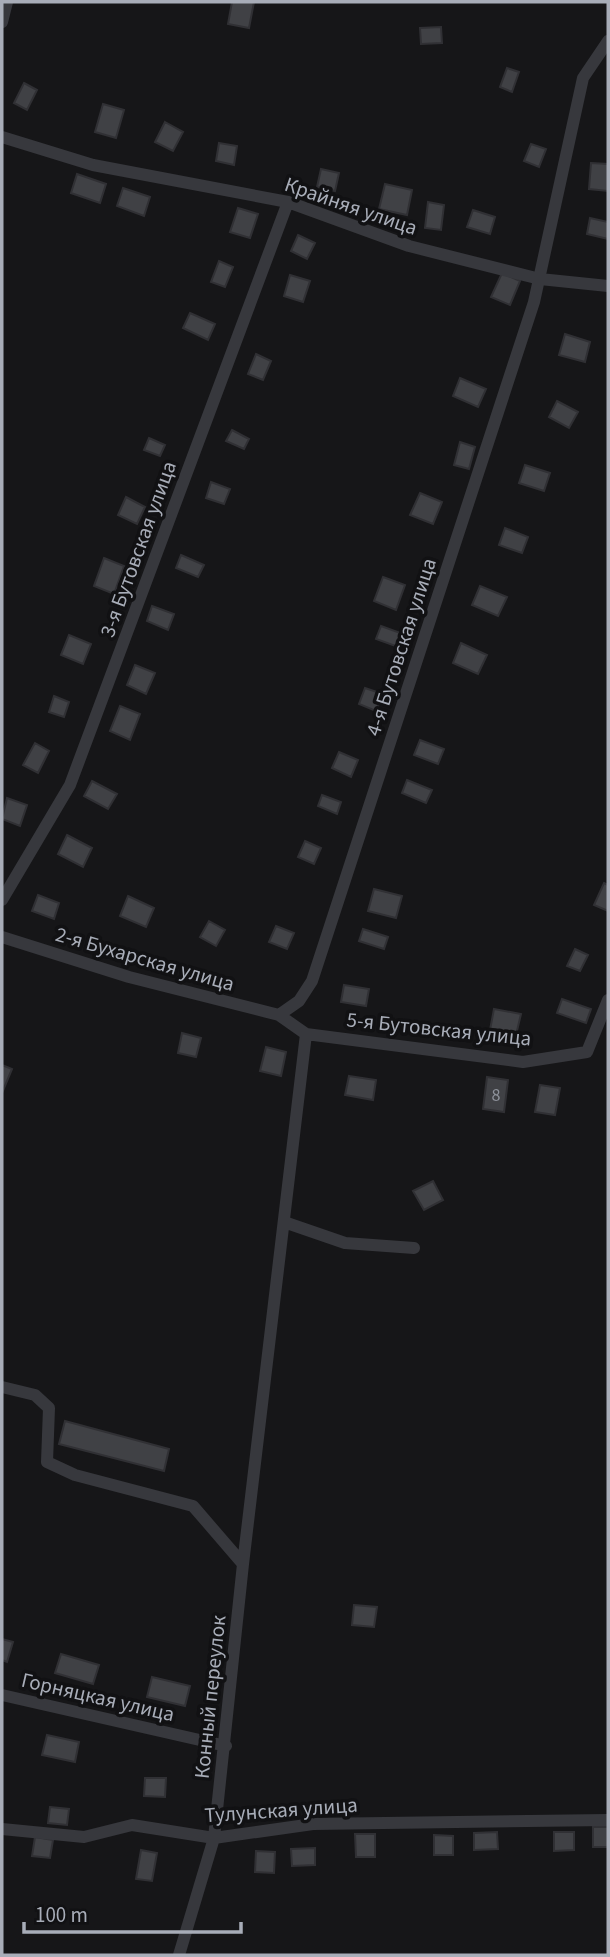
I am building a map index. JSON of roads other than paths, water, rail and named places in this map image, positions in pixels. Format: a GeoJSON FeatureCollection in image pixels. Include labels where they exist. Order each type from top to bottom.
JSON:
{"type":"FeatureCollection","features":[{"type":"Feature","properties":{"kind":"street"},"geometry":{"type":"LineString","coordinates":[[2,22],[7,2]]}},
{"type":"Feature","properties":{"kind":"street","name":"4-я Бутовская улица"},"geometry":{"type":"LineString","coordinates":[[279,1015],[299,1001],[312,981],[540,279],[583,78],[608,41]]}},
{"type":"Feature","properties":{"kind":"street","name":"Крайняя улица"},"geometry":{"type":"LineString","coordinates":[[2,137],[93,165],[288,202],[409,246],[540,279],[608,286]]}},
{"type":"Feature","properties":{"kind":"street","name":"3-я Бутовская улица"},"geometry":{"type":"LineString","coordinates":[[2,900],[70,785],[288,202]]}},
{"type":"Feature","properties":{"kind":"street","name":"2-я Бухарская улица"},"geometry":{"type":"LineString","coordinates":[[2,937],[130,978],[279,1015]]}},
{"type":"Feature","properties":{"kind":"street","name":"5-я Бутовская улица"},"geometry":{"type":"LineString","coordinates":[[279,1015],[306,1034],[523,1062],[587,1052],[608,1000]]}},
{"type":"Feature","properties":{"kind":"street","name":"Конный переулок"},"geometry":{"type":"LineString","coordinates":[[179,1955],[214,1838],[226,1746],[243,1564],[306,1034]]}},
{"type":"Feature","properties":{"kind":"street"},"geometry":{"type":"LineString","coordinates":[[284,1222],[345,1243],[414,1248]]}},
{"type":"Feature","properties":{"kind":"street"},"geometry":{"type":"LineString","coordinates":[[2,1387],[35,1395],[49,1408],[47,1462],[75,1475],[193,1506],[243,1564]]}},
{"type":"Feature","properties":{"kind":"street","name":"Горняцкая улица"},"geometry":{"type":"LineString","coordinates":[[2,1695],[226,1746]]}},
{"type":"Feature","properties":{"kind":"street","name":"Тулунская улица"},"geometry":{"type":"LineString","coordinates":[[2,1829],[84,1837],[132,1825],[214,1838],[313,1824],[608,1820]]}}]}
